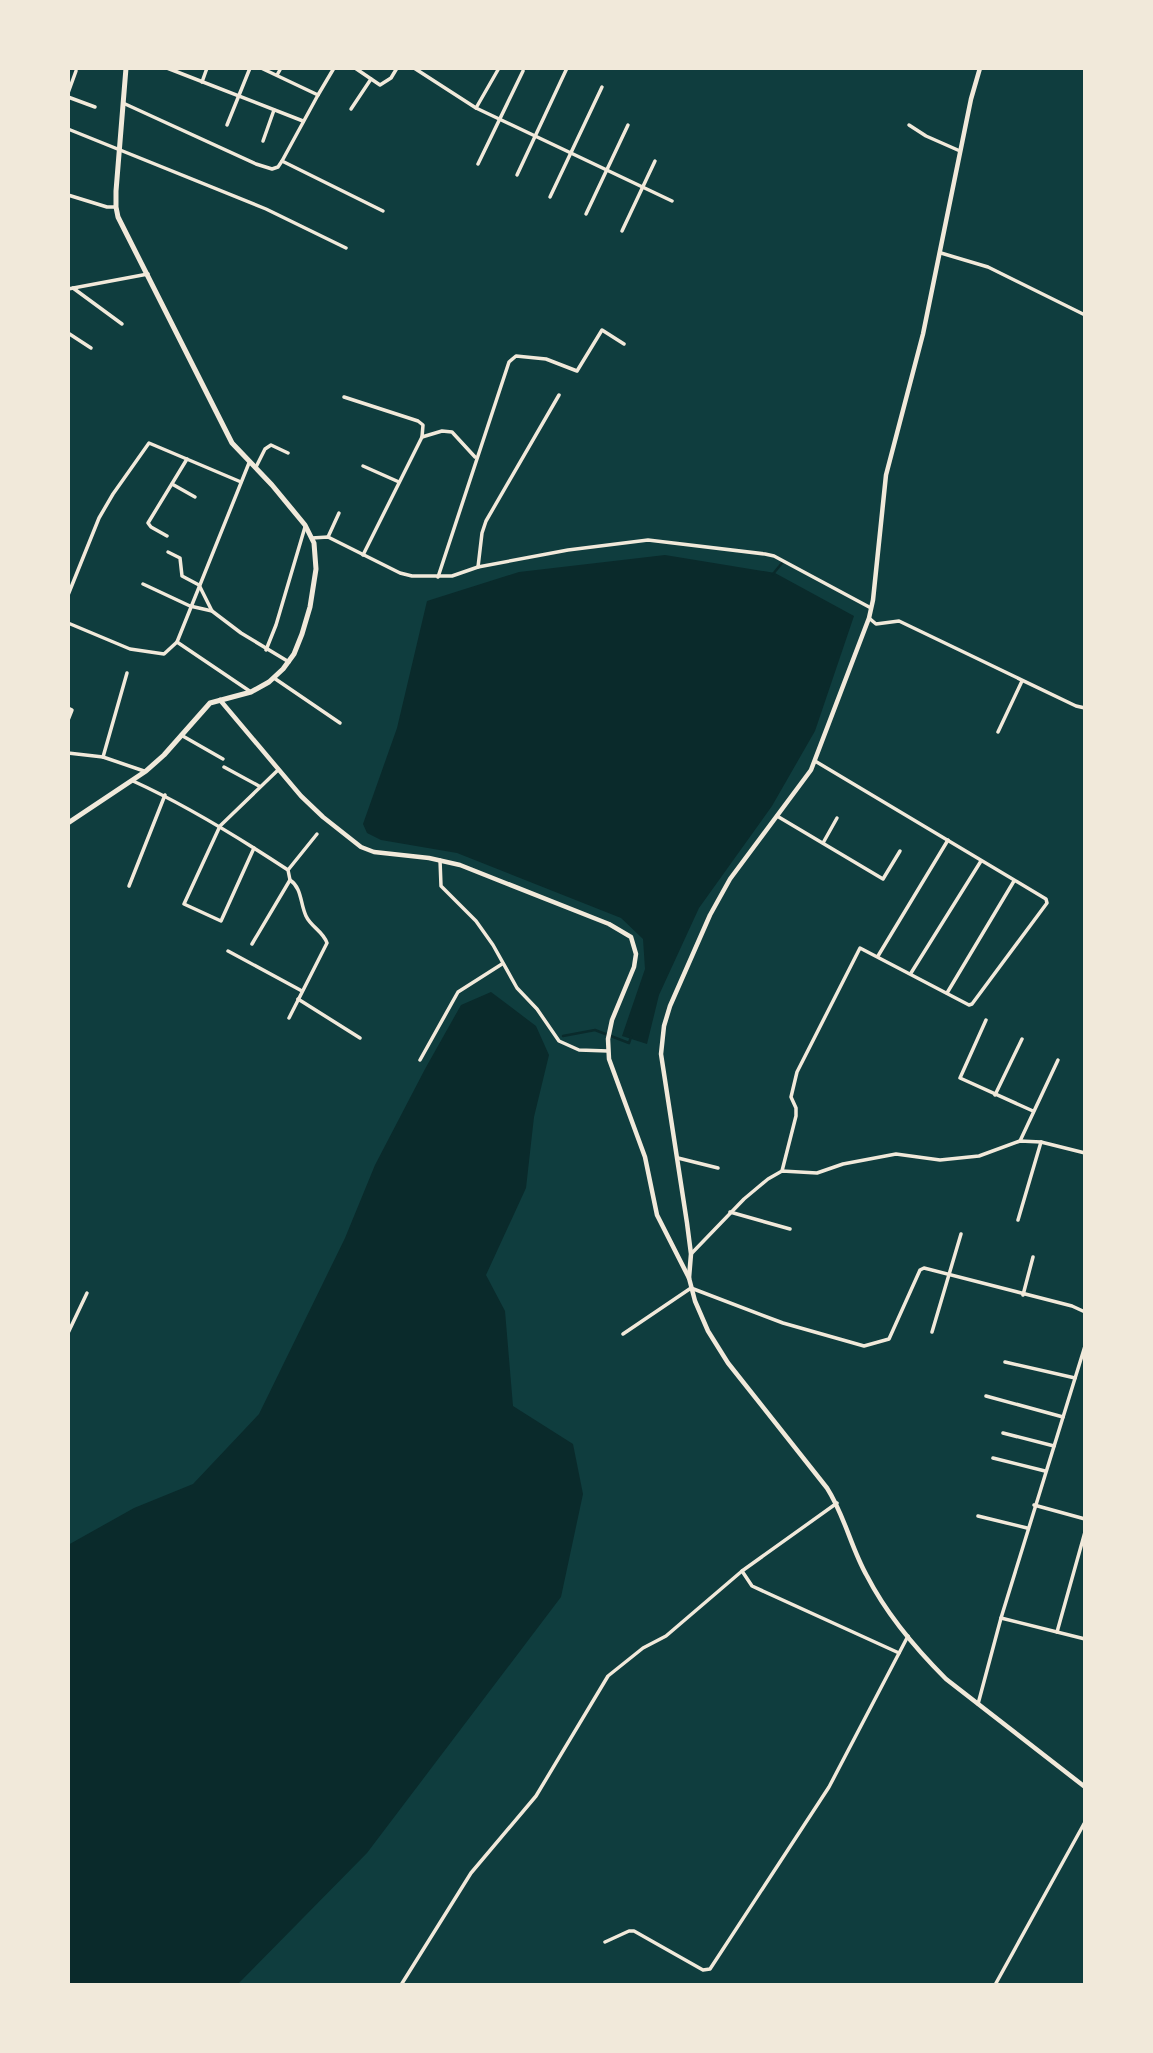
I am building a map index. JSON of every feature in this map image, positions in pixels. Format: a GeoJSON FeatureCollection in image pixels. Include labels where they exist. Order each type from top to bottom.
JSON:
{"type":"FeatureCollection","features":[{"type":"Feature","properties":{"kind":"main road"},"geometry":{"type":"LineString","coordinates":[[68,823],[146,771],[206,707],[220,700],[251,692],[274,677],[289,662],[302,634],[313,591],[316,559],[312,537],[305,525],[272,485],[234,447],[121,223],[116,207],[126,68]]}},
{"type":"Feature","properties":{"kind":"street"},"geometry":{"type":"LineString","coordinates":[[167,68],[303,121]]}},
{"type":"Feature","properties":{"kind":"street"},"geometry":{"type":"LineString","coordinates":[[202,82],[207,68]]}},
{"type":"Feature","properties":{"kind":"street"},"geometry":{"type":"LineString","coordinates":[[226,125],[250,68]]}},
{"type":"Feature","properties":{"kind":"street"},"geometry":{"type":"LineString","coordinates":[[261,68],[318,95]]}},
{"type":"Feature","properties":{"kind":"street"},"geometry":{"type":"LineString","coordinates":[[277,75],[281,68]]}},
{"type":"Feature","properties":{"kind":"street"},"geometry":{"type":"LineString","coordinates":[[123,103],[267,169],[278,167],[282,161],[334,68]]}},
{"type":"Feature","properties":{"kind":"street"},"geometry":{"type":"LineString","coordinates":[[355,68],[380,85],[386,83],[397,68]]}},
{"type":"Feature","properties":{"kind":"street"},"geometry":{"type":"LineString","coordinates":[[414,68],[476,108],[672,201]]}},
{"type":"Feature","properties":{"kind":"street"},"geometry":{"type":"LineString","coordinates":[[476,108],[499,68]]}},
{"type":"Feature","properties":{"kind":"street"},"geometry":{"type":"LineString","coordinates":[[517,176],[567,68]]}},
{"type":"Feature","properties":{"kind":"street"},"geometry":{"type":"LineString","coordinates":[[980,68],[971,99],[923,334],[886,475],[869,618],[815,761],[806,778],[716,903],[666,1016],[661,1054],[691,1254],[691,1288],[702,1320],[728,1363],[818,1475],[837,1503],[867,1576],[908,1636],[946,1679],[1085,1787]]}},
{"type":"Feature","properties":{"kind":"street"},"geometry":{"type":"LineString","coordinates":[[76,71],[68,95],[95,107]]}},
{"type":"Feature","properties":{"kind":"street"},"geometry":{"type":"LineString","coordinates":[[478,164],[523,71]]}},
{"type":"Feature","properties":{"kind":"street"},"geometry":{"type":"LineString","coordinates":[[351,108],[371,79]]}},
{"type":"Feature","properties":{"kind":"street"},"geometry":{"type":"LineString","coordinates":[[550,197],[601,87]]}},
{"type":"Feature","properties":{"kind":"street"},"geometry":{"type":"LineString","coordinates":[[263,141],[274,110]]}},
{"type":"Feature","properties":{"kind":"street"},"geometry":{"type":"LineString","coordinates":[[586,214],[628,125]]}},
{"type":"Feature","properties":{"kind":"street"},"geometry":{"type":"LineString","coordinates":[[909,125],[961,152]]}},
{"type":"Feature","properties":{"kind":"street"},"geometry":{"type":"LineString","coordinates":[[68,129],[266,209],[346,248]]}},
{"type":"Feature","properties":{"kind":"street"},"geometry":{"type":"LineString","coordinates":[[282,161],[383,211]]}},
{"type":"Feature","properties":{"kind":"street"},"geometry":{"type":"LineString","coordinates":[[622,231],[655,161]]}},
{"type":"Feature","properties":{"kind":"street"},"geometry":{"type":"LineString","coordinates":[[68,195],[107,207],[116,207]]}},
{"type":"Feature","properties":{"kind":"street"},"geometry":{"type":"LineString","coordinates":[[941,253],[988,267],[1085,315]]}},
{"type":"Feature","properties":{"kind":"street"},"geometry":{"type":"LineString","coordinates":[[71,288],[148,274]]}},
{"type":"Feature","properties":{"kind":"street"},"geometry":{"type":"LineString","coordinates":[[71,288],[122,324]]}},
{"type":"Feature","properties":{"kind":"street"},"geometry":{"type":"LineString","coordinates":[[438,577],[509,362],[516,356],[546,359],[577,371],[602,330],[624,344]]}},
{"type":"Feature","properties":{"kind":"street"},"geometry":{"type":"LineString","coordinates":[[68,333],[91,348]]}},
{"type":"Feature","properties":{"kind":"street"},"geometry":{"type":"LineString","coordinates":[[478,567],[486,521],[559,395]]}},
{"type":"Feature","properties":{"kind":"street"},"geometry":{"type":"LineString","coordinates":[[344,397],[423,425],[422,437],[363,555]]}},
{"type":"Feature","properties":{"kind":"street"},"geometry":{"type":"LineString","coordinates":[[422,437],[442,431],[452,432],[476,458]]}},
{"type":"Feature","properties":{"kind":"street"},"geometry":{"type":"LineString","coordinates":[[68,595],[103,511],[149,443],[242,483]]}},
{"type":"Feature","properties":{"kind":"street"},"geometry":{"type":"LineString","coordinates":[[255,469],[265,449],[271,445],[288,453]]}},
{"type":"Feature","properties":{"kind":"street"},"geometry":{"type":"LineString","coordinates":[[167,536],[148,523],[187,459]]}},
{"type":"Feature","properties":{"kind":"street"},"geometry":{"type":"LineString","coordinates":[[68,624],[130,649],[164,654],[177,642],[249,463]]}},
{"type":"Feature","properties":{"kind":"street"},"geometry":{"type":"LineString","coordinates":[[363,466],[399,482]]}},
{"type":"Feature","properties":{"kind":"street"},"geometry":{"type":"LineString","coordinates":[[172,484],[195,497]]}},
{"type":"Feature","properties":{"kind":"street"},"geometry":{"type":"LineString","coordinates":[[328,537],[339,513]]}},
{"type":"Feature","properties":{"kind":"street"},"geometry":{"type":"LineString","coordinates":[[266,650],[276,625],[305,525]]}},
{"type":"Feature","properties":{"kind":"street"},"geometry":{"type":"LineString","coordinates":[[312,537],[328,537],[412,576],[438,577],[458,575],[478,567],[568,550],[648,540],[765,554],[780,559],[872,608]]}},
{"type":"Feature","properties":{"kind":"street"},"geometry":{"type":"LineString","coordinates":[[168,552],[180,558],[182,576],[199,585],[212,611]]}},
{"type":"Feature","properties":{"kind":"street"},"geometry":{"type":"LineString","coordinates":[[143,584],[190,606],[212,611],[266,650],[289,662]]}},
{"type":"Feature","properties":{"kind":"street"},"geometry":{"type":"LineString","coordinates":[[869,618],[876,624],[899,621],[1022,681],[1085,708]]}},
{"type":"Feature","properties":{"kind":"street"},"geometry":{"type":"LineString","coordinates":[[177,642],[251,692]]}},
{"type":"Feature","properties":{"kind":"street"},"geometry":{"type":"LineString","coordinates":[[103,757],[127,673]]}},
{"type":"Feature","properties":{"kind":"street"},"geometry":{"type":"LineString","coordinates":[[274,677],[340,723]]}},
{"type":"Feature","properties":{"kind":"street"},"geometry":{"type":"LineString","coordinates":[[998,732],[1022,681]]}},
{"type":"Feature","properties":{"kind":"street"},"geometry":{"type":"LineString","coordinates":[[220,700],[311,806],[361,847],[374,852],[460,865],[609,924],[627,934],[634,942],[636,960],[612,1020],[608,1051],[614,1075],[645,1157],[657,1215],[690,1278]]}},
{"type":"Feature","properties":{"kind":"street"},"geometry":{"type":"LineString","coordinates":[[68,708],[72,710],[68,720]]}},
{"type":"Feature","properties":{"kind":"street"},"geometry":{"type":"LineString","coordinates":[[181,735],[223,759]]}},
{"type":"Feature","properties":{"kind":"street"},"geometry":{"type":"LineString","coordinates":[[68,753],[103,757],[146,771]]}},
{"type":"Feature","properties":{"kind":"street"},"geometry":{"type":"LineString","coordinates":[[782,1171],[796,1116],[791,1097],[800,1063],[858,950],[863,948],[969,1005],[974,1002],[1047,903],[815,761]]}},
{"type":"Feature","properties":{"kind":"street"},"geometry":{"type":"LineString","coordinates":[[224,767],[260,787]]}},
{"type":"Feature","properties":{"kind":"street"},"geometry":{"type":"LineString","coordinates":[[254,848],[220,921],[184,904],[220,826],[278,769]]}},
{"type":"Feature","properties":{"kind":"street"},"geometry":{"type":"LineString","coordinates":[[133,781],[165,795],[220,826],[288,870],[290,880],[297,886],[310,921],[323,934],[327,943],[289,1018]]}},
{"type":"Feature","properties":{"kind":"street"},"geometry":{"type":"LineString","coordinates":[[129,886],[165,795]]}},
{"type":"Feature","properties":{"kind":"street"},"geometry":{"type":"LineString","coordinates":[[777,816],[883,879],[900,851]]}},
{"type":"Feature","properties":{"kind":"street"},"geometry":{"type":"LineString","coordinates":[[822,843],[837,818]]}},
{"type":"Feature","properties":{"kind":"street"},"geometry":{"type":"LineString","coordinates":[[288,870],[317,834]]}},
{"type":"Feature","properties":{"kind":"street"},"geometry":{"type":"LineString","coordinates":[[878,956],[948,841]]}},
{"type":"Feature","properties":{"kind":"street"},"geometry":{"type":"LineString","coordinates":[[440,860],[441,886],[477,921],[517,988],[537,1009],[559,1041],[579,1050],[608,1051]]}},
{"type":"Feature","properties":{"kind":"street"},"geometry":{"type":"LineString","coordinates":[[911,974],[981,861]]}},
{"type":"Feature","properties":{"kind":"street"},"geometry":{"type":"LineString","coordinates":[[252,944],[290,880]]}},
{"type":"Feature","properties":{"kind":"street"},"geometry":{"type":"LineString","coordinates":[[947,993],[1014,881]]}},
{"type":"Feature","properties":{"kind":"street"},"geometry":{"type":"LineString","coordinates":[[228,951],[302,991]]}},
{"type":"Feature","properties":{"kind":"street"},"geometry":{"type":"LineString","coordinates":[[420,1060],[458,992],[502,964]]}},
{"type":"Feature","properties":{"kind":"street"},"geometry":{"type":"LineString","coordinates":[[298,999],[360,1038]]}},
{"type":"Feature","properties":{"kind":"street"},"geometry":{"type":"LineString","coordinates":[[986,1020],[960,1075],[962,1080],[1033,1111]]}},
{"type":"Feature","properties":{"kind":"street"},"geometry":{"type":"LineString","coordinates":[[995,1094],[1022,1039]]}},
{"type":"Feature","properties":{"kind":"street"},"geometry":{"type":"LineString","coordinates":[[1020,1141],[1058,1059]]}},
{"type":"Feature","properties":{"kind":"street"},"geometry":{"type":"LineString","coordinates":[[691,1254],[730,1212],[768,1179],[782,1171],[817,1173],[843,1164],[896,1154],[940,1160],[979,1156],[1020,1141],[1041,1142],[1085,1153]]}},
{"type":"Feature","properties":{"kind":"street"},"geometry":{"type":"LineString","coordinates":[[1018,1220],[1041,1142]]}},
{"type":"Feature","properties":{"kind":"street"},"geometry":{"type":"LineString","coordinates":[[676,1157],[718,1168]]}},
{"type":"Feature","properties":{"kind":"street"},"geometry":{"type":"LineString","coordinates":[[730,1212],[790,1229]]}},
{"type":"Feature","properties":{"kind":"street"},"geometry":{"type":"LineString","coordinates":[[932,1332],[961,1234]]}},
{"type":"Feature","properties":{"kind":"street"},"geometry":{"type":"LineString","coordinates":[[1023,1295],[1033,1257]]}},
{"type":"Feature","properties":{"kind":"street"},"geometry":{"type":"LineString","coordinates":[[691,1288],[783,1323],[868,1346],[889,1339],[920,1270],[931,1268],[1023,1295],[1072,1306],[1085,1312]]}},
{"type":"Feature","properties":{"kind":"street"},"geometry":{"type":"LineString","coordinates":[[623,1334],[691,1288]]}},
{"type":"Feature","properties":{"kind":"street"},"geometry":{"type":"LineString","coordinates":[[68,1333],[87,1293]]}},
{"type":"Feature","properties":{"kind":"street"},"geometry":{"type":"LineString","coordinates":[[978,1704],[1000,1618],[1085,1346]]}},
{"type":"Feature","properties":{"kind":"street"},"geometry":{"type":"LineString","coordinates":[[1005,1362],[1075,1378]]}},
{"type":"Feature","properties":{"kind":"street"},"geometry":{"type":"LineString","coordinates":[[986,1396],[1063,1417]]}},
{"type":"Feature","properties":{"kind":"street"},"geometry":{"type":"LineString","coordinates":[[1003,1433],[1054,1446]]}},
{"type":"Feature","properties":{"kind":"street"},"geometry":{"type":"LineString","coordinates":[[993,1458],[1045,1471]]}},
{"type":"Feature","properties":{"kind":"street"},"geometry":{"type":"LineString","coordinates":[[401,1985],[471,1873],[536,1796],[608,1676],[643,1648],[666,1636],[742,1571],[837,1503]]}},
{"type":"Feature","properties":{"kind":"street"},"geometry":{"type":"LineString","coordinates":[[1034,1505],[1085,1519]]}},
{"type":"Feature","properties":{"kind":"street"},"geometry":{"type":"LineString","coordinates":[[978,1516],[1028,1528]]}},
{"type":"Feature","properties":{"kind":"street"},"geometry":{"type":"LineString","coordinates":[[1057,1632],[1085,1532]]}},
{"type":"Feature","properties":{"kind":"street"},"geometry":{"type":"LineString","coordinates":[[742,1571],[752,1586],[899,1653]]}},
{"type":"Feature","properties":{"kind":"street"},"geometry":{"type":"LineString","coordinates":[[1000,1618],[1085,1639]]}},
{"type":"Feature","properties":{"kind":"street"},"geometry":{"type":"LineString","coordinates":[[605,1942],[634,1931],[703,1970],[710,1969],[829,1787],[908,1636]]}},
{"type":"Feature","properties":{"kind":"street"},"geometry":{"type":"LineString","coordinates":[[995,1985],[1085,1822]]}},
{"type":"Feature","properties":{"kind":"water"},"geometry":{"type":"Polygon","coordinates":[[[665,555],[775,573],[854,616],[815,731],[772,806],[699,908],[659,995],[647,1044],[622,1036],[645,969],[643,939],[621,918],[457,853],[381,840],[367,833],[363,824],[397,728],[427,601],[519,572],[665,555]]]}},
{"type":"Feature","properties":{"kind":"water"},"geometry":{"type":"Polygon","coordinates":[[[491,992],[536,1026],[549,1055],[534,1117],[526,1188],[486,1275],[505,1311],[513,1406],[573,1444],[583,1494],[561,1597],[367,1853],[237,1985],[68,1985],[68,1545],[134,1508],[193,1484],[259,1414],[345,1238],[375,1165],[425,1069],[461,1005],[491,992]]]}},
{"type":"Feature","properties":{"kind":"waterway"},"geometry":{"type":"LineString","coordinates":[[773,574],[782,563]]}},
{"type":"Feature","properties":{"kind":"waterway"},"geometry":{"type":"LineString","coordinates":[[563,1036],[595,1030],[629,1043],[631,1037]]}}]}
